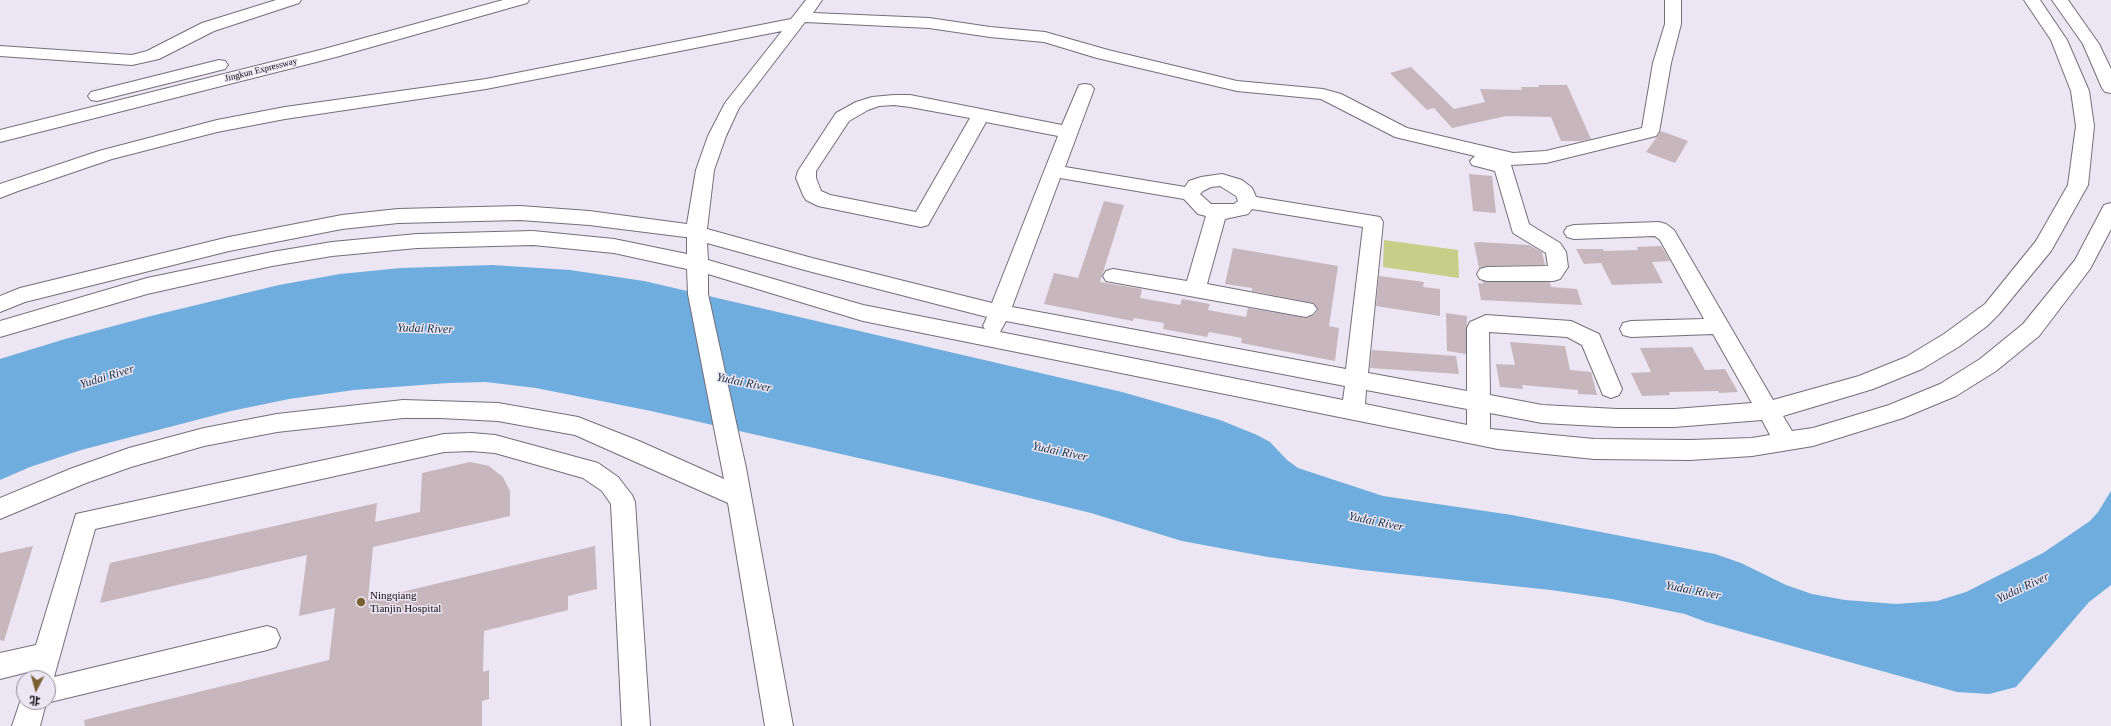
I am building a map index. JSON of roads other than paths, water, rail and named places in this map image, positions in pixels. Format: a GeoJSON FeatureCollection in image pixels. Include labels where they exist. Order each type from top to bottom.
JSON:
{"type":"FeatureCollection","features":[{"type":"Feature","properties":{"kind":"main road"},"geometry":{"type":"LineString","coordinates":[[219,24],[252,0]]}},
{"type":"Feature","properties":{"kind":"main road"},"geometry":{"type":"LineString","coordinates":[[0,51],[132,60],[153,55],[202,30],[293,0]]}},
{"type":"Feature","properties":{"kind":"main road","name":"Jingkun Expressway"},"geometry":{"type":"LineString","coordinates":[[0,120],[476,0]]}},
{"type":"Feature","properties":{"kind":"main road","name":"Jingkun Expressway"},"geometry":{"type":"LineString","coordinates":[[0,136],[322,55],[521,0]]}},
{"type":"Feature","properties":{"kind":"main road"},"geometry":{"type":"LineString","coordinates":[[779,726],[734,468],[698,294],[697,221],[705,170],[717,136],[731,106],[814,0]]}},
{"type":"Feature","properties":{"kind":"main road"},"geometry":{"type":"LineString","coordinates":[[0,192],[12,186],[106,155],[217,126],[285,113],[486,84],[798,20],[929,23],[990,32],[1045,37],[1103,54],[1237,86],[1322,94],[1335,98],[1396,131],[1418,138],[1513,159],[1546,157],[1650,132],[1662,63],[1673,24],[1673,0]]}},
{"type":"Feature","properties":{"kind":"main road"},"geometry":{"type":"LineString","coordinates":[[0,304],[20,296],[229,244],[342,222],[398,216],[520,213],[589,218],[697,234],[812,265],[999,312],[1542,414],[1616,418],[1696,417],[1768,410],[1865,383],[1914,363],[1952,340],[1992,309],[2044,246],[2078,185],[2085,126],[2080,91],[2066,55],[2048,23],[2032,0]]}},
{"type":"Feature","properties":{"kind":"main road"},"geometry":{"type":"LineString","coordinates":[[2060,0],[2091,44],[2111,88]]}},
{"type":"Feature","properties":{"kind":"main road"},"geometry":{"type":"LineString","coordinates":[[989,338],[1085,89]]}},
{"type":"Feature","properties":{"kind":"main road"},"geometry":{"type":"LineString","coordinates":[[981,115],[920,220],[825,201],[813,195],[806,178],[810,164],[842,117],[854,110],[878,101],[894,100],[981,115],[1068,132]]}},
{"type":"Feature","properties":{"kind":"main road"},"geometry":{"type":"LineString","coordinates":[[1418,138],[1429,150],[1503,167],[1520,228],[1549,245],[1556,252],[1558,268],[1553,274],[1487,274]]}},
{"type":"Feature","properties":{"kind":"main road"},"geometry":{"type":"LineString","coordinates":[[1054,171],[1190,194],[1196,202],[1205,209],[1217,212],[1230,212],[1241,209],[1248,202]]}},
{"type":"Feature","properties":{"kind":"main road"},"geometry":{"type":"LineString","coordinates":[[1190,194],[1196,186],[1208,181],[1222,180],[1236,185],[1245,193],[1248,202]]}},
{"type":"Feature","properties":{"kind":"main road"},"geometry":{"type":"LineString","coordinates":[[1248,202],[1373,222],[1353,411]]}},
{"type":"Feature","properties":{"kind":"main road"},"geometry":{"type":"LineString","coordinates":[[0,329],[85,303],[182,278],[272,259],[361,246],[453,239],[533,238],[614,246],[698,264],[863,313],[1479,436],[1547,446],[1628,451],[1690,450],[1786,442],[1861,423],[1948,390],[1988,365],[2017,344],[2031,330],[2083,264],[2111,210]]}},
{"type":"Feature","properties":{"kind":"main road"},"geometry":{"type":"LineString","coordinates":[[1195,290],[1217,212]]}},
{"type":"Feature","properties":{"kind":"main road"},"geometry":{"type":"LineString","coordinates":[[1574,232],[1659,228],[1667,235],[1786,442]]}},
{"type":"Feature","properties":{"kind":"main road"},"geometry":{"type":"LineString","coordinates":[[1113,276],[1306,309]]}},
{"type":"Feature","properties":{"kind":"main road"},"geometry":{"type":"LineString","coordinates":[[1479,436],[1478,328],[1486,323],[1571,329],[1591,340],[1612,390]]}},
{"type":"Feature","properties":{"kind":"main road"},"geometry":{"type":"LineString","coordinates":[[1630,329],[1720,326]]}},
{"type":"Feature","properties":{"kind":"main road"},"geometry":{"type":"LineString","coordinates":[[0,509],[78,476],[122,461],[204,437],[298,420],[403,409],[498,412],[571,425],[612,439],[739,497]]}},
{"type":"Feature","properties":{"kind":"main road"},"geometry":{"type":"LineString","coordinates":[[0,666],[43,667],[85,521],[444,443],[471,442],[495,444],[590,470],[610,484],[623,502],[636,726]]}},
{"type":"Feature","properties":{"kind":"main road"},"geometry":{"type":"LineString","coordinates":[[56,689],[267,638]]}},
{"type":"Feature","properties":{"kind":"main road"},"geometry":{"type":"LineString","coordinates":[[26,726],[31,710]]}},
{"type":"Feature","properties":{"kind":"water","name":"Yudai River"},"geometry":{"type":"Polygon","coordinates":[[[492,265],[570,270],[644,281],[1122,392],[1220,420],[1270,442],[1287,460],[1298,468],[1383,496],[1512,515],[1715,554],[1741,563],[1786,585],[1812,594],[1845,600],[1896,604],[1937,601],[1966,592],[2043,553],[2090,521],[2098,512],[2111,491],[2111,585],[2089,602],[2016,687],[1989,694],[1957,692],[1706,622],[1685,614],[1612,599],[1551,590],[1362,570],[1268,557],[1182,541],[1091,513],[960,481],[651,411],[536,388],[486,382],[448,383],[354,390],[289,399],[231,411],[81,450],[30,467],[0,480],[0,359],[65,339],[151,316],[279,285],[340,274],[401,268],[492,265]]]}},
{"type":"Feature","properties":{"kind":"place","name":"Ningqiang Tianjin Hospital"},"geometry":{"type":"Point","coordinates":[361,602]}}]}
